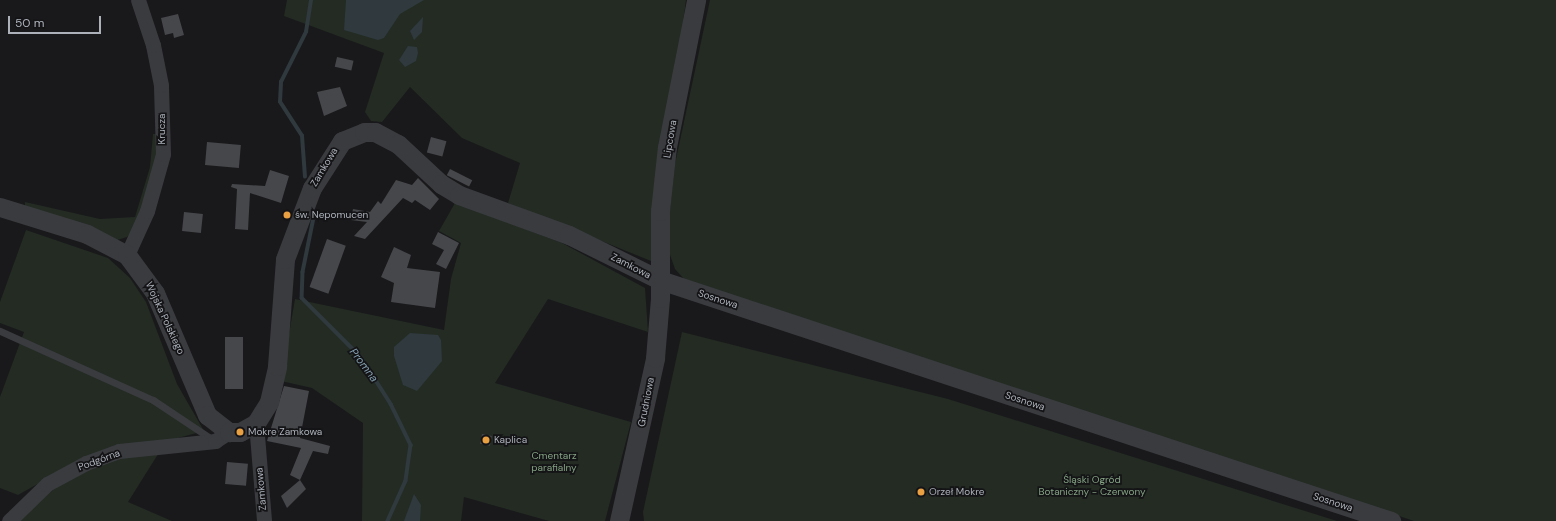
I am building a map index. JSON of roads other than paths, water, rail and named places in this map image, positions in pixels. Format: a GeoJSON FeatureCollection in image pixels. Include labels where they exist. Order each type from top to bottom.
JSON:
{"type":"FeatureCollection","features":[{"type":"Feature","properties":{"kind":"street","name":"Krucza"},"geometry":{"type":"LineString","coordinates":[[127,255],[147,211],[163,154],[161,85],[153,44],[138,0]]}},
{"type":"Feature","properties":{"kind":"street","name":"Lipcowa"},"geometry":{"type":"LineString","coordinates":[[660,280],[660,211],[668,147],[696,0]]}},
{"type":"Feature","properties":{"kind":"street","name":"Zamkowa"},"geometry":{"type":"LineString","coordinates":[[264,521],[256,423],[269,402],[276,366],[288,244],[320,170],[332,150],[353,135],[375,132],[388,136],[459,195],[569,235],[660,280]]}},
{"type":"Feature","properties":{"kind":"street","name":"Wojska Polskiego"},"geometry":{"type":"LineString","coordinates":[[0,207],[87,234],[127,255],[155,293],[207,415],[222,436]]}},
{"type":"Feature","properties":{"kind":"street","name":"Grudniowa"},"geometry":{"type":"LineString","coordinates":[[619,521],[655,358],[660,280]]}},
{"type":"Feature","properties":{"kind":"street","name":"Sosnowa"},"geometry":{"type":"LineString","coordinates":[[660,280],[1391,521]]}},
{"type":"Feature","properties":{"kind":"street"},"geometry":{"type":"LineString","coordinates":[[222,436],[240,432],[256,423]]}},
{"type":"Feature","properties":{"kind":"street","name":"Podgórna"},"geometry":{"type":"LineString","coordinates":[[9,521],[47,484],[86,463],[119,451],[222,436]]}},
{"type":"Feature","properties":{"kind":"lane"},"geometry":{"type":"LineString","coordinates":[[0,331],[153,400],[222,436]]}},
{"type":"Feature","properties":{"kind":"waterway"},"geometry":{"type":"LineString","coordinates":[[305,177],[302,136],[280,102],[281,82],[306,32],[311,0]]}},
{"type":"Feature","properties":{"kind":"waterway","name":"Promna"},"geometry":{"type":"LineString","coordinates":[[314,218],[303,272],[302,298],[361,357],[391,404],[411,445],[406,481],[388,521]]}},
{"type":"Feature","properties":{"kind":"place","name":"św. Nepomucen"},"geometry":{"type":"Point","coordinates":[287,215]}},
{"type":"Feature","properties":{"kind":"place","name":"Mokre Zamkowa"},"geometry":{"type":"Point","coordinates":[240,432]}},
{"type":"Feature","properties":{"kind":"place","name":"Kaplica"},"geometry":{"type":"Point","coordinates":[486,440]}},
{"type":"Feature","properties":{"kind":"place","name":"Orzeł Mokre"},"geometry":{"type":"Point","coordinates":[921,492]}},
{"type":"Feature","properties":{"kind":"park label","name":"Cmentarz parafialny"},"geometry":{"type":"Point","coordinates":[554,460]}},
{"type":"Feature","properties":{"kind":"park label","name":"Śląski Ogród Botaniczny - Czerwony"},"geometry":{"type":"Point","coordinates":[1092,484]}}]}
